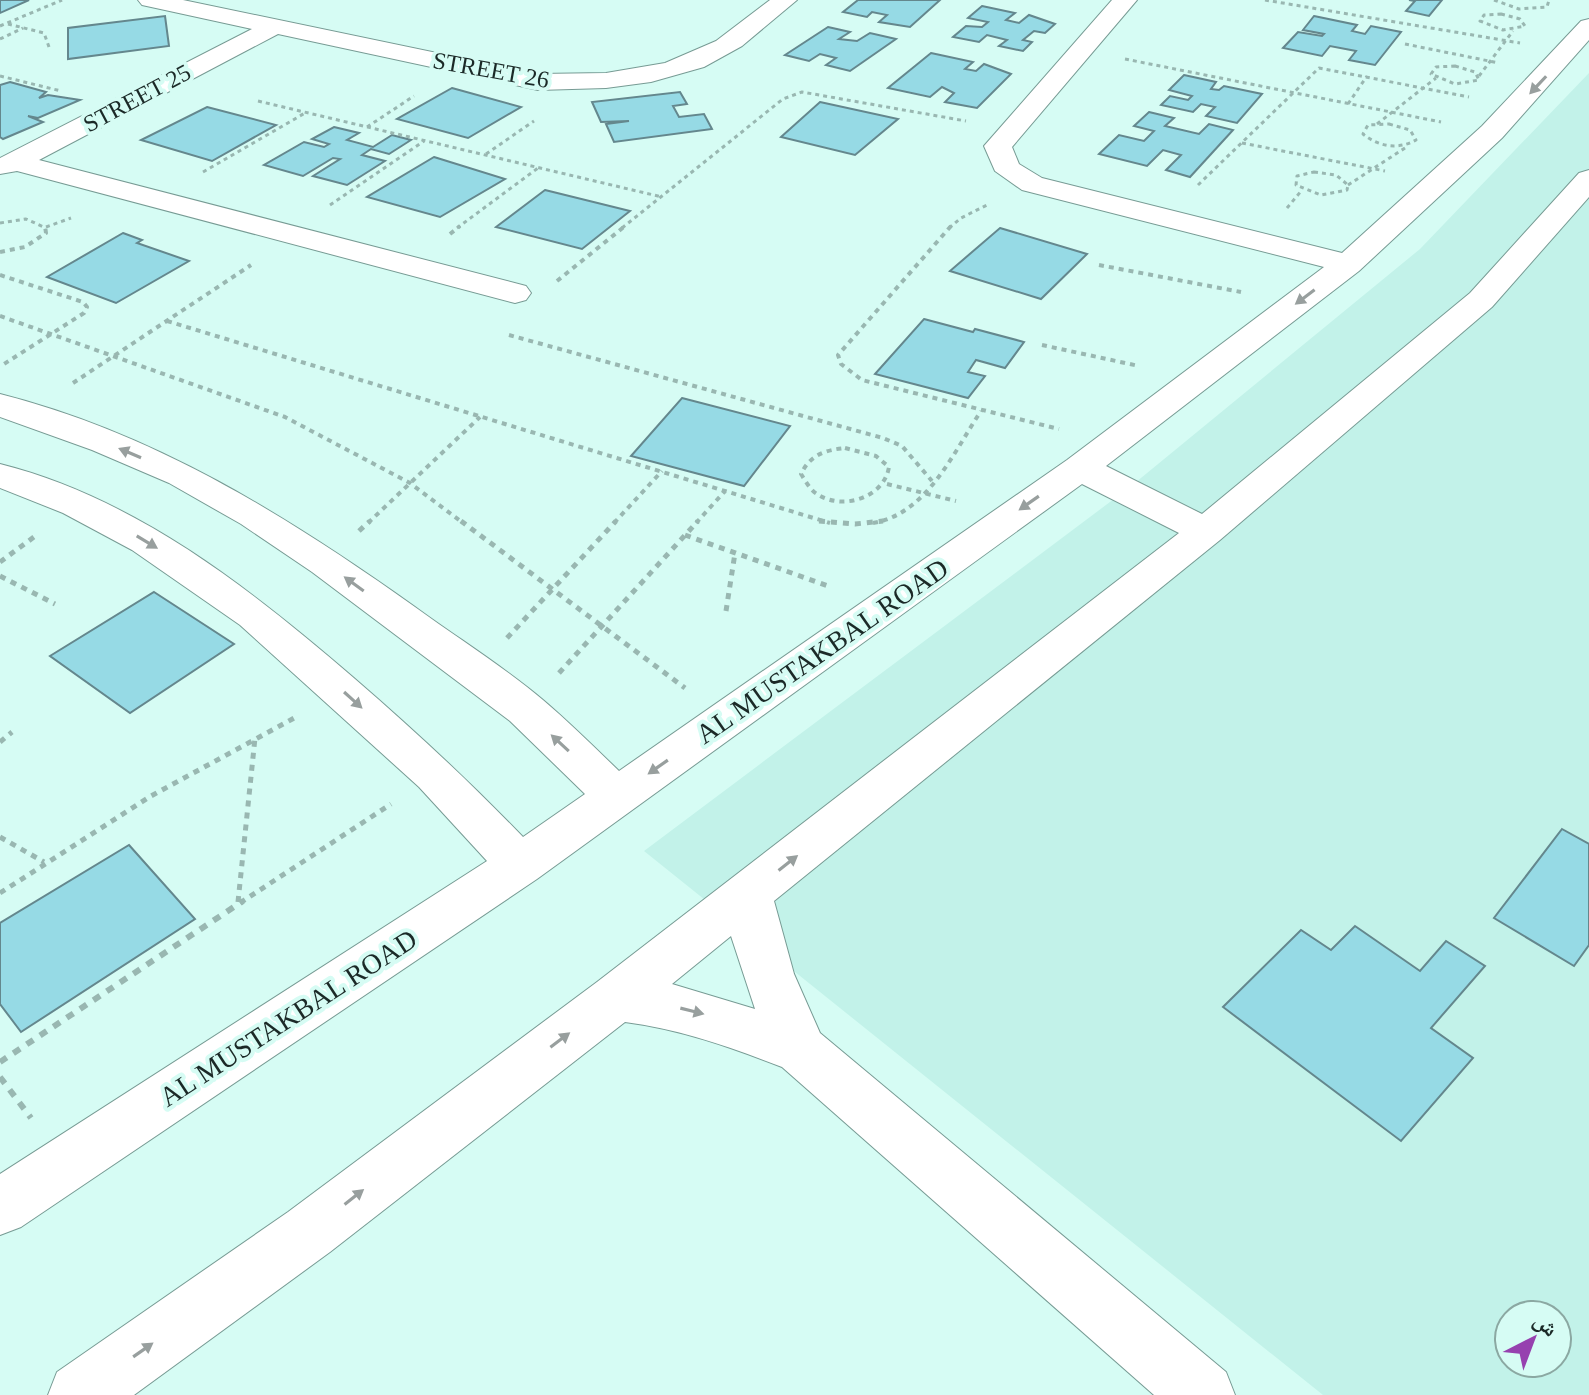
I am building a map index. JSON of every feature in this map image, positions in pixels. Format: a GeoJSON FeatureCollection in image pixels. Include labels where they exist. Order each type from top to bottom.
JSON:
{"type":"FeatureCollection","features":[{"type":"Feature","properties":{"kind":"street","name":"STREET 26"},"geometry":{"type":"LineString","coordinates":[[150,0],[538,82],[626,78],[691,63],[716,52],[785,0]]}},
{"type":"Feature","properties":{"kind":"street"},"geometry":{"type":"LineString","coordinates":[[1125,0],[998,146],[999,160],[1011,173],[1032,184],[1348,264]]}},
{"type":"Feature","properties":{"kind":"street","name":"STREET 25"},"geometry":{"type":"LineString","coordinates":[[8,166],[275,26]]}},
{"type":"Feature","properties":{"kind":"street","name":"AL MUSTAKBAL ROAD"},"geometry":{"type":"LineString","coordinates":[[0,1207],[520,865],[1080,468],[1348,264],[1442,180],[1568,50]]}},
{"type":"Feature","properties":{"kind":"street"},"geometry":{"type":"LineString","coordinates":[[8,166],[156,199],[515,293]]}},
{"type":"Feature","properties":{"kind":"street"},"geometry":{"type":"LineString","coordinates":[[80,1395],[309,1232],[616,998],[1206,531],[1481,300],[1589,179]]}},
{"type":"Feature","properties":{"kind":"street"},"geometry":{"type":"LineString","coordinates":[[13,409],[105,442],[182,475],[255,516],[326,563],[526,710],[616,796]]}},
{"type":"Feature","properties":{"kind":"street"},"geometry":{"type":"LineString","coordinates":[[1080,468],[1206,531]]}},
{"type":"Feature","properties":{"kind":"street"},"geometry":{"type":"LineString","coordinates":[[0,475],[77,505],[146,541],[255,615],[435,775],[520,865]]}},
{"type":"Feature","properties":{"kind":"street"},"geometry":{"type":"LineString","coordinates":[[748,894],[765,971],[780,1010],[801,1050]]}},
{"type":"Feature","properties":{"kind":"street"},"geometry":{"type":"LineString","coordinates":[[616,998],[663,1004],[710,1016],[801,1050],[1203,1395]]}},
{"type":"Feature","properties":{"kind":"path"},"geometry":{"type":"LineString","coordinates":[[0,26],[62,0]]}},
{"type":"Feature","properties":{"kind":"path"},"geometry":{"type":"LineString","coordinates":[[1265,0],[1568,50]]}},
{"type":"Feature","properties":{"kind":"path"},"geometry":{"type":"LineString","coordinates":[[1492,14],[1495,1],[1529,10],[1547,7],[1549,0]]}},
{"type":"Feature","properties":{"kind":"path"},"geometry":{"type":"LineString","coordinates":[[1492,14],[1511,16],[1525,22],[1521,29],[1513,30],[1493,28],[1480,21],[1484,15],[1492,14]]}},
{"type":"Feature","properties":{"kind":"path"},"geometry":{"type":"LineString","coordinates":[[7,23],[44,33],[49,47]]}},
{"type":"Feature","properties":{"kind":"path"},"geometry":{"type":"LineString","coordinates":[[0,37],[24,28]]}},
{"type":"Feature","properties":{"kind":"path"},"geometry":{"type":"LineString","coordinates":[[1479,76],[1466,68],[1445,66],[1431,70],[1436,78],[1466,85],[1479,80],[1513,30]]}},
{"type":"Feature","properties":{"kind":"path"},"geometry":{"type":"LineString","coordinates":[[1405,44],[1491,61],[1568,50]]}},
{"type":"Feature","properties":{"kind":"path"},"geometry":{"type":"LineString","coordinates":[[1081,50],[1392,113],[1504,119]]}},
{"type":"Feature","properties":{"kind":"path"},"geometry":{"type":"LineString","coordinates":[[1163,218],[1319,68],[1423,88],[1504,119]]}},
{"type":"Feature","properties":{"kind":"path"},"geometry":{"type":"LineString","coordinates":[[1348,104],[1367,76]]}},
{"type":"Feature","properties":{"kind":"path"},"geometry":{"type":"LineString","coordinates":[[1411,144],[1389,146],[1368,139],[1363,129],[1377,124],[1436,78]]}},
{"type":"Feature","properties":{"kind":"path"},"geometry":{"type":"LineString","coordinates":[[515,293],[560,280],[783,99],[802,92],[1011,130]]}},
{"type":"Feature","properties":{"kind":"path"},"geometry":{"type":"LineString","coordinates":[[258,101],[663,197]]}},
{"type":"Feature","properties":{"kind":"path"},"geometry":{"type":"LineString","coordinates":[[156,199],[306,112]]}},
{"type":"Feature","properties":{"kind":"path"},"geometry":{"type":"LineString","coordinates":[[1348,185],[1336,175],[1325,173],[1304,173],[1294,180],[1302,190],[1322,196],[1342,194],[1348,185],[1416,140],[1416,135],[1410,130],[1377,124]]}},
{"type":"Feature","properties":{"kind":"path"},"geometry":{"type":"LineString","coordinates":[[13,409],[115,356],[425,141]]}},
{"type":"Feature","properties":{"kind":"path"},"geometry":{"type":"LineString","coordinates":[[1241,142],[1442,180]]}},
{"type":"Feature","properties":{"kind":"path"},"geometry":{"type":"LineString","coordinates":[[409,266],[539,168]]}},
{"type":"Feature","properties":{"kind":"path"},"geometry":{"type":"LineString","coordinates":[[1032,184],[974,211],[948,229],[838,355],[841,364],[862,380],[1114,441]]}},
{"type":"Feature","properties":{"kind":"path"},"geometry":{"type":"LineString","coordinates":[[0,223],[26,219],[39,221],[46,227],[46,233],[25,247],[0,252]]}},
{"type":"Feature","properties":{"kind":"path"},"geometry":{"type":"LineString","coordinates":[[1099,265],[1297,303]]}},
{"type":"Feature","properties":{"kind":"path"},"geometry":{"type":"LineString","coordinates":[[0,275],[83,302],[87,307],[84,313],[0,367]]}},
{"type":"Feature","properties":{"kind":"path"},"geometry":{"type":"LineString","coordinates":[[0,316],[285,417],[410,483],[554,587],[726,720]]}},
{"type":"Feature","properties":{"kind":"path"},"geometry":{"type":"LineString","coordinates":[[167,321],[823,522],[853,525],[882,521],[907,511],[925,493],[981,411]]}},
{"type":"Feature","properties":{"kind":"path"},"geometry":{"type":"LineString","coordinates":[[1042,345],[1198,378]]}},
{"type":"Feature","properties":{"kind":"path"},"geometry":{"type":"LineString","coordinates":[[326,563],[480,416]]}},
{"type":"Feature","properties":{"kind":"path"},"geometry":{"type":"LineString","coordinates":[[845,448],[875,456],[886,464],[890,474],[887,484],[878,493],[846,501],[815,493],[805,484],[801,474],[805,464],[814,455],[845,448]]}},
{"type":"Feature","properties":{"kind":"path"},"geometry":{"type":"LineString","coordinates":[[475,672],[662,471]]}},
{"type":"Feature","properties":{"kind":"path"},"geometry":{"type":"LineString","coordinates":[[526,710],[725,491]]}},
{"type":"Feature","properties":{"kind":"path"},"geometry":{"type":"LineString","coordinates":[[685,535],[886,606]]}},
{"type":"Feature","properties":{"kind":"path"},"geometry":{"type":"LineString","coordinates":[[726,611],[735,553]]}},
{"type":"Feature","properties":{"kind":"path"},"geometry":{"type":"LineString","coordinates":[[0,576],[55,604]]}},
{"type":"Feature","properties":{"kind":"path"},"geometry":{"type":"LineString","coordinates":[[0,893],[151,796],[345,692]]}},
{"type":"Feature","properties":{"kind":"path"},"geometry":{"type":"LineString","coordinates":[[0,742],[12,732]]}},
{"type":"Feature","properties":{"kind":"path"},"geometry":{"type":"LineString","coordinates":[[238,903],[255,738]]}},
{"type":"Feature","properties":{"kind":"path"},"geometry":{"type":"LineString","coordinates":[[0,1062],[435,775]]}},
{"type":"Feature","properties":{"kind":"path"},"geometry":{"type":"LineString","coordinates":[[0,837],[44,862]]}},
{"type":"Feature","properties":{"kind":"shaded area"},"geometry":{"type":"Polygon","coordinates":[[[1589,73],[1589,1395],[1323,1395],[644,851],[1130,487],[1420,249],[1589,73]]]}},
{"type":"Feature","properties":{"kind":"building"},"geometry":{"type":"Polygon","coordinates":[[[0,0],[29,0],[0,13],[0,0]]]}},
{"type":"Feature","properties":{"kind":"building"},"geometry":{"type":"Polygon","coordinates":[[[858,0],[940,0],[910,27],[879,22],[887,15],[872,12],[867,17],[843,12],[858,0]]]}},
{"type":"Feature","properties":{"kind":"building"},"geometry":{"type":"Polygon","coordinates":[[[1409,0],[1442,0],[1429,16],[1406,11],[1415,1],[1409,0]]]}},
{"type":"Feature","properties":{"kind":"building"},"geometry":{"type":"Polygon","coordinates":[[[982,6],[1015,13],[1006,20],[1019,23],[1029,15],[1055,24],[1045,33],[1034,31],[1023,40],[1032,42],[1023,51],[999,46],[1007,40],[987,35],[979,42],[953,37],[966,26],[982,27],[988,22],[968,18],[982,6]]]}},
{"type":"Feature","properties":{"kind":"building"},"geometry":{"type":"Polygon","coordinates":[[[165,16],[169,46],[68,59],[68,28],[165,16]]]}},
{"type":"Feature","properties":{"kind":"building"},"geometry":{"type":"Polygon","coordinates":[[[1314,16],[1357,25],[1352,31],[1365,34],[1371,26],[1401,32],[1375,65],[1349,60],[1356,51],[1330,46],[1322,56],[1283,48],[1298,32],[1324,34],[1303,30],[1314,16]]]}},
{"type":"Feature","properties":{"kind":"building"},"geometry":{"type":"Polygon","coordinates":[[[828,27],[850,32],[839,39],[857,41],[870,33],[896,39],[850,71],[826,65],[836,58],[820,54],[809,61],[785,55],[828,27]]]}},
{"type":"Feature","properties":{"kind":"building"},"geometry":{"type":"Polygon","coordinates":[[[931,53],[973,62],[965,69],[976,71],[984,64],[1011,74],[977,108],[945,102],[954,93],[942,87],[930,97],[888,88],[931,53]]]}},
{"type":"Feature","properties":{"kind":"building"},"geometry":{"type":"Polygon","coordinates":[[[1184,75],[1216,82],[1211,89],[1219,90],[1224,86],[1262,94],[1237,123],[1206,116],[1215,107],[1201,104],[1193,112],[1161,105],[1170,96],[1188,100],[1192,96],[1169,90],[1184,75]]]}},
{"type":"Feature","properties":{"kind":"building"},"geometry":{"type":"Polygon","coordinates":[[[10,82],[46,92],[39,98],[48,95],[80,100],[38,118],[28,116],[43,122],[3,139],[0,137],[0,85],[10,82]]]}},
{"type":"Feature","properties":{"kind":"building"},"geometry":{"type":"Polygon","coordinates":[[[452,88],[521,107],[468,138],[397,119],[452,88]]]}},
{"type":"Feature","properties":{"kind":"building"},"geometry":{"type":"Polygon","coordinates":[[[680,92],[687,104],[673,106],[679,117],[704,114],[712,129],[614,142],[606,124],[629,121],[601,122],[592,102],[680,92]]]}},
{"type":"Feature","properties":{"kind":"building"},"geometry":{"type":"Polygon","coordinates":[[[820,102],[898,119],[855,155],[781,137],[820,102]]]}},
{"type":"Feature","properties":{"kind":"building"},"geometry":{"type":"Polygon","coordinates":[[[207,107],[276,125],[212,161],[141,140],[207,107]]]}},
{"type":"Feature","properties":{"kind":"building"},"geometry":{"type":"Polygon","coordinates":[[[1149,112],[1174,118],[1165,126],[1199,134],[1209,124],[1233,130],[1190,177],[1166,170],[1181,155],[1163,150],[1147,166],[1099,154],[1119,135],[1144,141],[1154,131],[1134,126],[1149,112]]]}},
{"type":"Feature","properties":{"kind":"building"},"geometry":{"type":"Polygon","coordinates":[[[334,127],[359,133],[347,140],[373,147],[392,135],[411,140],[389,154],[371,149],[362,155],[385,161],[347,185],[313,176],[340,159],[333,158],[303,176],[264,165],[304,142],[324,147],[329,144],[312,139],[334,127]]]}},
{"type":"Feature","properties":{"kind":"building"},"geometry":{"type":"Polygon","coordinates":[[[434,157],[505,179],[440,217],[367,197],[434,157]]]}},
{"type":"Feature","properties":{"kind":"building"},"geometry":{"type":"Polygon","coordinates":[[[545,190],[630,211],[582,249],[496,227],[545,190]]]}},
{"type":"Feature","properties":{"kind":"building"},"geometry":{"type":"Polygon","coordinates":[[[1000,228],[1087,254],[1041,299],[950,271],[1000,228]]]}},
{"type":"Feature","properties":{"kind":"building"},"geometry":{"type":"Polygon","coordinates":[[[123,233],[142,240],[137,243],[189,261],[116,303],[47,277],[123,233]]]}},
{"type":"Feature","properties":{"kind":"building"},"geometry":{"type":"Polygon","coordinates":[[[924,319],[1024,342],[1005,368],[976,360],[968,372],[985,376],[968,398],[875,374],[924,319]]]}},
{"type":"Feature","properties":{"kind":"building"},"geometry":{"type":"Polygon","coordinates":[[[682,398],[790,426],[744,486],[631,456],[682,398]]]}},
{"type":"Feature","properties":{"kind":"building"},"geometry":{"type":"Polygon","coordinates":[[[154,592],[234,644],[130,713],[50,656],[154,592]]]}},
{"type":"Feature","properties":{"kind":"building"},"geometry":{"type":"Polygon","coordinates":[[[1562,829],[1589,844],[1589,945],[1574,966],[1494,918],[1562,829]]]}},
{"type":"Feature","properties":{"kind":"building"},"geometry":{"type":"Polygon","coordinates":[[[129,845],[195,919],[21,1032],[0,1004],[0,923],[129,845]]]}},
{"type":"Feature","properties":{"kind":"building"},"geometry":{"type":"Polygon","coordinates":[[[1355,926],[1420,971],[1446,941],[1485,966],[1431,1028],[1473,1058],[1401,1141],[1223,1007],[1301,930],[1331,950],[1355,926]]]}}]}
